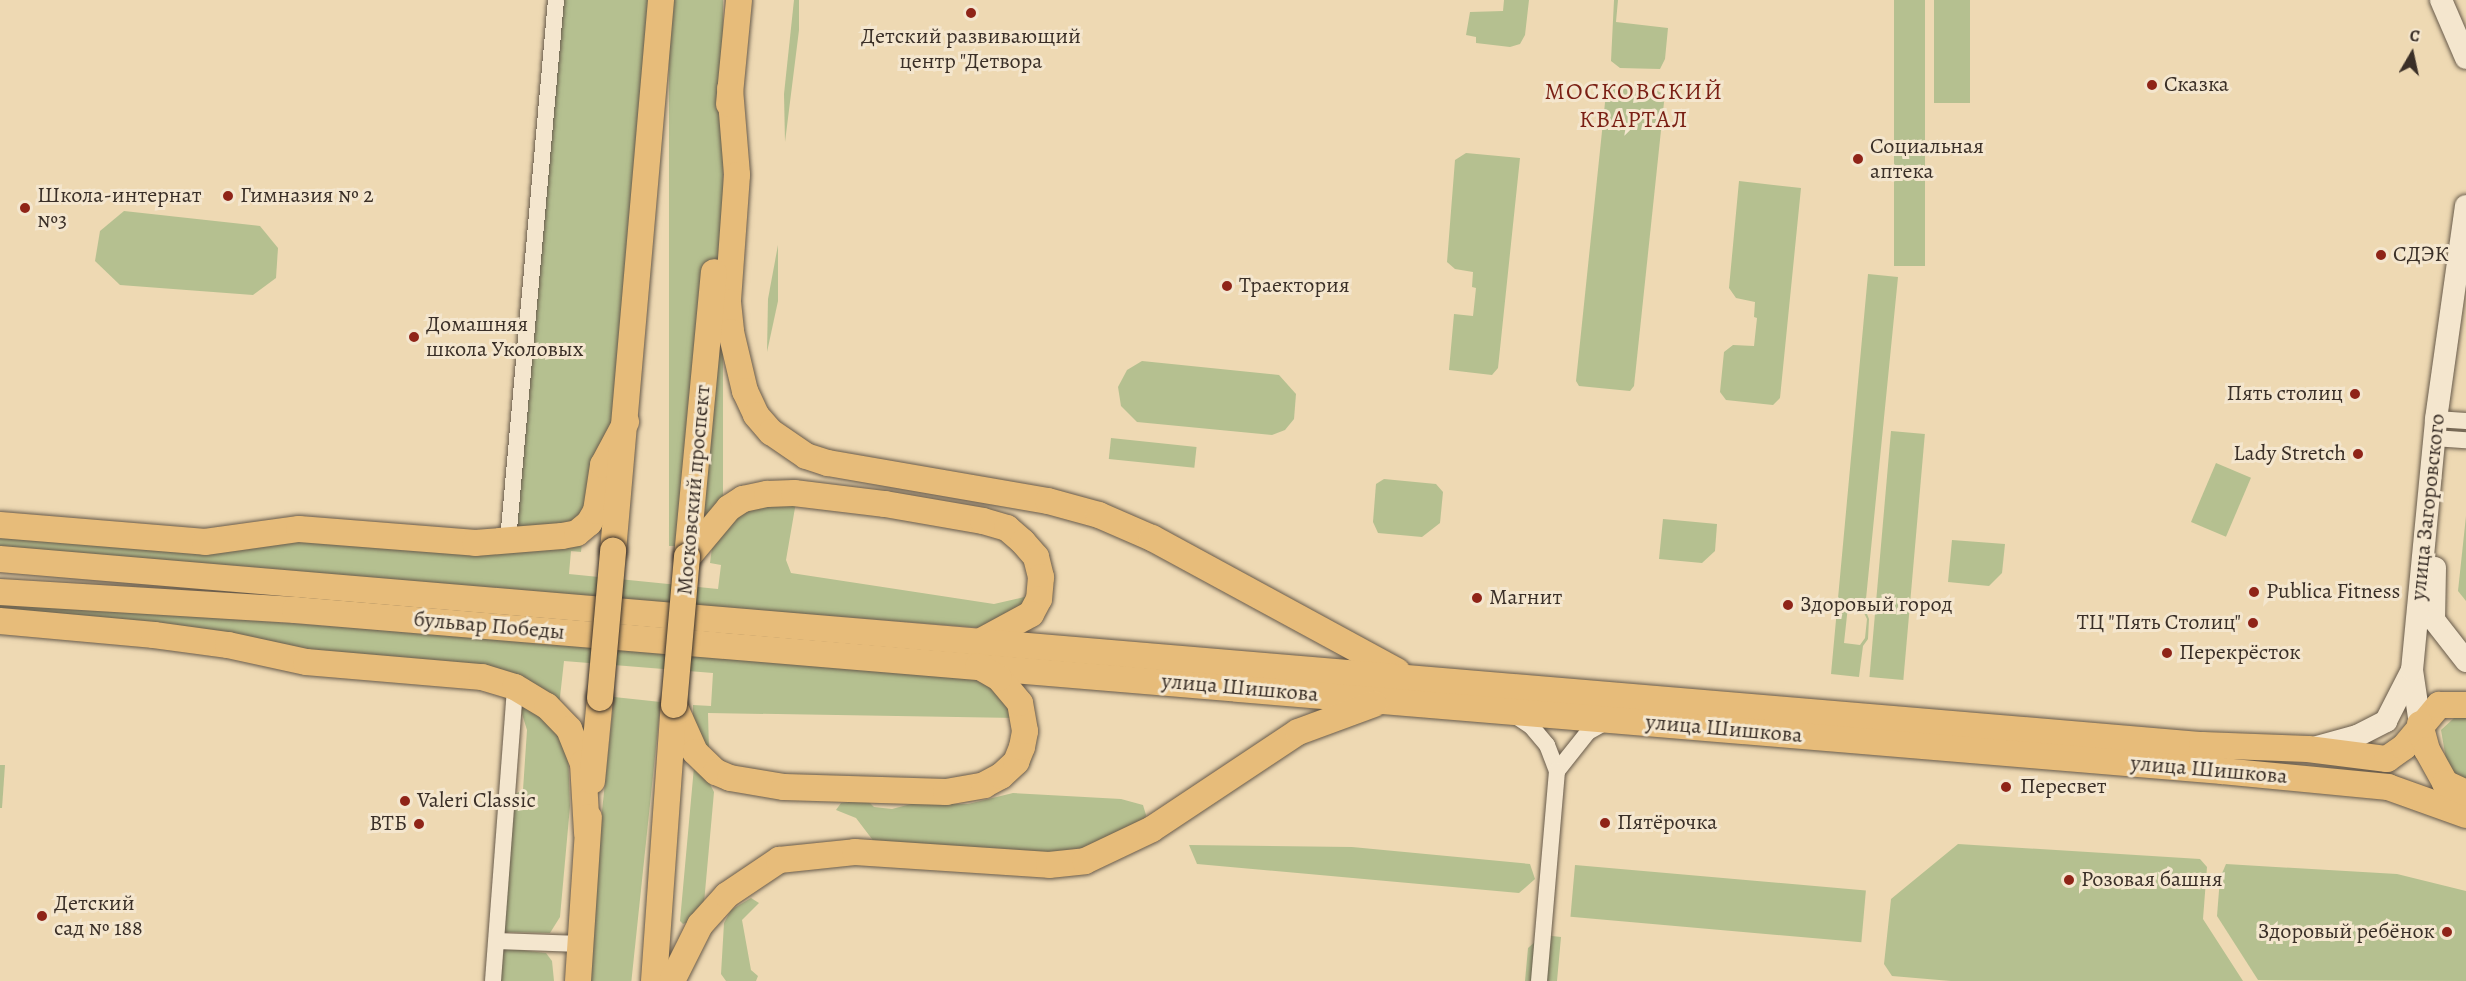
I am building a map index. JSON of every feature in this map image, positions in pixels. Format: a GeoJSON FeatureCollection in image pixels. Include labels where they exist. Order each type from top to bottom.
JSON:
{"type":"FeatureCollection","features":[{"type":"Feature","properties":{"kind":"main road"},"geometry":{"type":"LineString","coordinates":[[578,981],[587,833],[626,422],[661,0]]}},
{"type":"Feature","properties":{"kind":"main road","name":"Московский проспект"},"geometry":{"type":"LineString","coordinates":[[654,981],[674,705],[739,0]]}},
{"type":"Feature","properties":{"kind":"main road"},"geometry":{"type":"LineString","coordinates":[[730,89],[738,175],[728,302],[731,332],[745,391],[756,415],[771,432],[806,456],[828,463],[1048,501],[1099,515],[1152,538],[1371,660],[1417,679]]}},
{"type":"Feature","properties":{"kind":"main road"},"geometry":{"type":"LineString","coordinates":[[0,525],[206,542],[299,529],[475,543],[562,536],[577,533],[589,523],[596,511],[603,465],[626,422]]}},
{"type":"Feature","properties":{"kind":"main road"},"geometry":{"type":"LineString","coordinates":[[674,705],[695,752],[716,772],[730,778],[784,787],[946,792],[984,785],[1001,776],[1016,762],[1025,731],[1020,703],[979,654],[1031,614],[1039,598],[1041,577],[1036,557],[1007,528],[983,521],[874,502],[794,493],[767,494],[743,500],[729,508],[687,557]]}},
{"type":"Feature","properties":{"kind":"main road","name":"бульвар Победы"},"geometry":{"type":"LineString","coordinates":[[0,559],[703,618],[979,654]]}},
{"type":"Feature","properties":{"kind":"main road","name":"бульвар Победы"},"geometry":{"type":"LineString","coordinates":[[0,592],[979,654]]}},
{"type":"Feature","properties":{"kind":"main road"},"geometry":{"type":"LineString","coordinates":[[0,621],[154,635],[306,662],[482,677],[515,687],[547,706],[569,729],[582,763],[587,833]]}},
{"type":"Feature","properties":{"kind":"main road","name":"улица Шишкова"},"geometry":{"type":"LineString","coordinates":[[979,654],[1417,679],[1861,728],[1964,737],[2388,788],[2466,815]]}},
{"type":"Feature","properties":{"kind":"main road","name":"улица Шишкова"},"geometry":{"type":"LineString","coordinates":[[979,654],[1386,700],[1611,719],[1861,728]]}},
{"type":"Feature","properties":{"kind":"main road"},"geometry":{"type":"LineString","coordinates":[[672,981],[700,925],[727,895],[779,860],[855,852],[1049,865],[1085,861],[1152,829],[1298,732],[1386,700]]}},
{"type":"Feature","properties":{"kind":"main road","name":"улица Шишкова"},"geometry":{"type":"LineString","coordinates":[[1964,737],[2308,749],[2387,759],[2404,747],[2420,724],[2439,705],[2466,705]]}},
{"type":"Feature","properties":{"kind":"main road"},"geometry":{"type":"LineString","coordinates":[[2420,724],[2427,750],[2455,788]]}},
{"type":"Feature","properties":{"kind":"main road"},"geometry":{"type":"LineString","coordinates":[[2388,788],[2415,779],[2455,788]]}},
{"type":"Feature","properties":{"kind":"street"},"geometry":{"type":"LineString","coordinates":[[508,541],[556,0]]}},
{"type":"Feature","properties":{"kind":"street"},"geometry":{"type":"LineString","coordinates":[[2441,0],[2466,58]]}},
{"type":"Feature","properties":{"kind":"street"},"geometry":{"type":"LineString","coordinates":[[2456,0],[2466,27]]}},
{"type":"Feature","properties":{"kind":"street","name":"улица Загоровского"},"geometry":{"type":"LineString","coordinates":[[2308,749],[2357,736],[2385,721],[2412,670],[2450,430],[2466,206]]}},
{"type":"Feature","properties":{"kind":"street","name":"улица Загоровского"},"geometry":{"type":"LineString","coordinates":[[2466,293],[2434,578],[2434,620],[2466,661]]}},
{"type":"Feature","properties":{"kind":"street"},"geometry":{"type":"LineString","coordinates":[[2412,670],[2420,724]]}},
{"type":"Feature","properties":{"kind":"street"},"geometry":{"type":"LineString","coordinates":[[493,981],[515,687]]}},
{"type":"Feature","properties":{"kind":"street"},"geometry":{"type":"LineString","coordinates":[[1507,710],[1531,726],[1547,745],[1557,771],[1539,981]]}},
{"type":"Feature","properties":{"kind":"street"},"geometry":{"type":"LineString","coordinates":[[1557,771],[1588,732],[1611,719]]}},
{"type":"Feature","properties":{"kind":"street"},"geometry":{"type":"LineString","coordinates":[[496,941],[580,944]]}},
{"type":"Feature","properties":{"kind":"green space"},"geometry":{"type":"Polygon","coordinates":[[[556,0],[659,0],[626,422],[589,523],[508,541],[556,0]]]}},
{"type":"Feature","properties":{"kind":"green space"},"geometry":{"type":"Polygon","coordinates":[[[669,0],[723,0],[723,546],[669,546],[669,0]]]}},
{"type":"Feature","properties":{"kind":"green space"},"geometry":{"type":"Polygon","coordinates":[[[794,0],[799,0],[799,30],[785,142],[784,94],[794,0]]]}},
{"type":"Feature","properties":{"kind":"green space"},"geometry":{"type":"Polygon","coordinates":[[[1504,0],[1529,0],[1525,35],[1520,44],[1510,47],[1476,43],[1476,37],[1466,35],[1470,12],[1503,11],[1504,0]]]}},
{"type":"Feature","properties":{"kind":"green space"},"geometry":{"type":"Polygon","coordinates":[[[1614,0],[1618,0],[1616,22],[1668,28],[1665,59],[1660,69],[1620,68],[1611,61],[1614,0]]]}},
{"type":"Feature","properties":{"kind":"green space"},"geometry":{"type":"Polygon","coordinates":[[[1894,0],[1925,0],[1925,266],[1894,266],[1894,0]]]}},
{"type":"Feature","properties":{"kind":"green space"},"geometry":{"type":"Polygon","coordinates":[[[1934,0],[1970,0],[1970,103],[1934,103],[1934,0]]]}},
{"type":"Feature","properties":{"kind":"green space"},"geometry":{"type":"Polygon","coordinates":[[[1618,84],[1649,86],[1661,93],[1664,102],[1634,386],[1630,391],[1579,386],[1576,381],[1606,93],[1618,84]]]}},
{"type":"Feature","properties":{"kind":"green space"},"geometry":{"type":"Polygon","coordinates":[[[1466,153],[1520,158],[1498,368],[1492,375],[1449,370],[1454,314],[1473,316],[1476,288],[1472,287],[1473,272],[1455,269],[1447,262],[1455,160],[1466,153]]]}},
{"type":"Feature","properties":{"kind":"green space"},"geometry":{"type":"Polygon","coordinates":[[[1739,181],[1801,188],[1780,398],[1773,405],[1726,400],[1720,392],[1724,352],[1733,345],[1754,346],[1757,318],[1754,317],[1755,302],[1736,298],[1729,288],[1739,181]]]}},
{"type":"Feature","properties":{"kind":"green space"},"geometry":{"type":"Polygon","coordinates":[[[124,211],[260,226],[278,248],[276,278],[253,295],[120,285],[95,261],[100,231],[124,211]]]}},
{"type":"Feature","properties":{"kind":"green space"},"geometry":{"type":"Polygon","coordinates":[[[778,245],[778,301],[767,352],[768,299],[778,245]]]}},
{"type":"Feature","properties":{"kind":"green space"},"geometry":{"type":"Polygon","coordinates":[[[1868,274],[1898,277],[1865,609],[1869,619],[1868,639],[1863,646],[1859,677],[1831,674],[1868,274]],[[1848,606],[1844,643],[1860,645],[1865,638],[1867,619],[1861,607],[1848,606]]]}},
{"type":"Feature","properties":{"kind":"green space"},"geometry":{"type":"Polygon","coordinates":[[[1142,361],[1279,375],[1296,394],[1294,419],[1285,430],[1272,435],[1137,422],[1121,406],[1118,387],[1127,370],[1142,361]]]}},
{"type":"Feature","properties":{"kind":"green space"},"geometry":{"type":"Polygon","coordinates":[[[1891,431],[1925,434],[1903,680],[1869,677],[1891,431]]]}},
{"type":"Feature","properties":{"kind":"green space"},"geometry":{"type":"Polygon","coordinates":[[[1111,438],[1197,447],[1194,468],[1109,459],[1111,438]]]}},
{"type":"Feature","properties":{"kind":"green space"},"geometry":{"type":"Polygon","coordinates":[[[2216,463],[2251,478],[2226,537],[2191,522],[2216,463]]]}},
{"type":"Feature","properties":{"kind":"green space"},"geometry":{"type":"Polygon","coordinates":[[[1384,479],[1436,484],[1443,492],[1440,523],[1422,537],[1378,533],[1373,522],[1376,484],[1384,479]]]}},
{"type":"Feature","properties":{"kind":"green space"},"geometry":{"type":"Polygon","coordinates":[[[796,502],[786,560],[791,573],[994,604],[1029,596],[1013,613],[983,628],[0,551],[0,535],[582,542],[581,552],[571,551],[569,574],[718,589],[721,565],[710,563],[714,532],[735,512],[796,502]]]}},
{"type":"Feature","properties":{"kind":"green space"},"geometry":{"type":"Polygon","coordinates":[[[2466,516],[2466,601],[2458,591],[2466,516]]]}},
{"type":"Feature","properties":{"kind":"green space"},"geometry":{"type":"Polygon","coordinates":[[[1663,519],[1717,524],[1715,551],[1702,563],[1659,559],[1663,519]]]}},
{"type":"Feature","properties":{"kind":"green space"},"geometry":{"type":"Polygon","coordinates":[[[1952,540],[2005,544],[2002,573],[1989,586],[1948,582],[1952,540]]]}},
{"type":"Feature","properties":{"kind":"green space"},"geometry":{"type":"Polygon","coordinates":[[[0,602],[562,643],[987,680],[1017,718],[708,713],[709,751],[693,723],[693,705],[711,706],[713,673],[564,661],[559,706],[318,654],[0,615],[0,602]]]}},
{"type":"Feature","properties":{"kind":"green space"},"geometry":{"type":"Polygon","coordinates":[[[614,697],[661,702],[631,981],[584,980],[614,697]]]}},
{"type":"Feature","properties":{"kind":"green space"},"geometry":{"type":"Polygon","coordinates":[[[519,704],[548,717],[568,752],[570,806],[560,917],[550,933],[504,932],[511,796],[523,790],[527,730],[519,704]]]}},
{"type":"Feature","properties":{"kind":"green space"},"geometry":{"type":"Polygon","coordinates":[[[2454,718],[2466,718],[2466,782],[2456,777],[2446,759],[2441,730],[2454,718]]]}},
{"type":"Feature","properties":{"kind":"green space"},"geometry":{"type":"Polygon","coordinates":[[[0,765],[5,765],[2,808],[0,808],[0,765]]]}},
{"type":"Feature","properties":{"kind":"green space"},"geometry":{"type":"Polygon","coordinates":[[[694,767],[702,769],[714,792],[704,903],[690,921],[683,924],[680,921],[694,767]]]}},
{"type":"Feature","properties":{"kind":"green space"},"geometry":{"type":"Polygon","coordinates":[[[1013,793],[1121,799],[1143,805],[1146,815],[1143,828],[1078,857],[875,843],[856,818],[836,810],[841,803],[867,800],[874,807],[892,809],[911,804],[968,804],[1013,793]]]}},
{"type":"Feature","properties":{"kind":"green space"},"geometry":{"type":"Polygon","coordinates":[[[1958,844],[2200,859],[2207,867],[2203,919],[2243,981],[1951,981],[1892,976],[1884,964],[1891,899],[1958,844]]]}},
{"type":"Feature","properties":{"kind":"green space"},"geometry":{"type":"Polygon","coordinates":[[[1189,845],[1352,847],[1530,864],[1535,879],[1519,893],[1197,864],[1189,845]]]}},
{"type":"Feature","properties":{"kind":"green space"},"geometry":{"type":"Polygon","coordinates":[[[2226,864],[2397,874],[2466,891],[2466,981],[2258,980],[2217,916],[2220,878],[2226,864]]]}},
{"type":"Feature","properties":{"kind":"green space"},"geometry":{"type":"Polygon","coordinates":[[[1575,865],[1866,890],[1861,942],[1570,917],[1575,865]]]}},
{"type":"Feature","properties":{"kind":"green space"},"geometry":{"type":"Polygon","coordinates":[[[751,898],[759,903],[742,920],[751,970],[758,976],[756,981],[726,981],[721,974],[724,923],[731,910],[751,898]]]}},
{"type":"Feature","properties":{"kind":"green space"},"geometry":{"type":"Polygon","coordinates":[[[1543,935],[1561,937],[1557,981],[1525,981],[1528,948],[1543,935]]]}},
{"type":"Feature","properties":{"kind":"green space"},"geometry":{"type":"Polygon","coordinates":[[[502,948],[546,953],[552,961],[554,981],[500,981],[502,948]]]}},
{"type":"Feature","properties":{"kind":"place","name":"Детский развивающий центр \"Детвора"},"geometry":{"type":"Point","coordinates":[971,13]}},
{"type":"Feature","properties":{"kind":"place","name":"Сказка"},"geometry":{"type":"Point","coordinates":[2152,85]}},
{"type":"Feature","properties":{"kind":"place","name":"Социальная аптека"},"geometry":{"type":"Point","coordinates":[1858,159]}},
{"type":"Feature","properties":{"kind":"place","name":"Гимназия № 2"},"geometry":{"type":"Point","coordinates":[228,196]}},
{"type":"Feature","properties":{"kind":"place","name":"Школа-интернат №3"},"geometry":{"type":"Point","coordinates":[25,208]}},
{"type":"Feature","properties":{"kind":"place","name":"СДЭК"},"geometry":{"type":"Point","coordinates":[2381,255]}},
{"type":"Feature","properties":{"kind":"place","name":"Траектория"},"geometry":{"type":"Point","coordinates":[1227,286]}},
{"type":"Feature","properties":{"kind":"place","name":"Домашняя школа Уколовых"},"geometry":{"type":"Point","coordinates":[414,337]}},
{"type":"Feature","properties":{"kind":"place","name":"Пять столиц"},"geometry":{"type":"Point","coordinates":[2355,394]}},
{"type":"Feature","properties":{"kind":"place","name":"Lady Stretch"},"geometry":{"type":"Point","coordinates":[2358,454]}},
{"type":"Feature","properties":{"kind":"place","name":"Publica Fitness"},"geometry":{"type":"Point","coordinates":[2254,592]}},
{"type":"Feature","properties":{"kind":"place","name":"Магнит"},"geometry":{"type":"Point","coordinates":[1477,598]}},
{"type":"Feature","properties":{"kind":"place","name":"Здоровый город"},"geometry":{"type":"Point","coordinates":[1788,605]}},
{"type":"Feature","properties":{"kind":"place","name":"ТЦ \"Пять Столиц\""},"geometry":{"type":"Point","coordinates":[2253,623]}},
{"type":"Feature","properties":{"kind":"place","name":"Перекрёсток"},"geometry":{"type":"Point","coordinates":[2167,653]}},
{"type":"Feature","properties":{"kind":"place","name":"Пересвет"},"geometry":{"type":"Point","coordinates":[2006,787]}},
{"type":"Feature","properties":{"kind":"place","name":"Valeri Classic"},"geometry":{"type":"Point","coordinates":[405,801]}},
{"type":"Feature","properties":{"kind":"place","name":"Пятёрочка"},"geometry":{"type":"Point","coordinates":[1605,823]}},
{"type":"Feature","properties":{"kind":"place","name":"ВТБ"},"geometry":{"type":"Point","coordinates":[419,824]}},
{"type":"Feature","properties":{"kind":"place","name":"Розовая башня"},"geometry":{"type":"Point","coordinates":[2069,880]}},
{"type":"Feature","properties":{"kind":"place","name":"Детский сад № 188"},"geometry":{"type":"Point","coordinates":[42,916]}},
{"type":"Feature","properties":{"kind":"place","name":"Здоровый ребёнок"},"geometry":{"type":"Point","coordinates":[2447,932]}},
{"type":"Feature","properties":{"kind":"district","name":"МОСКОВСКИЙ КВАРТАЛ"},"geometry":{"type":"Point","coordinates":[1634,106]}}]}
